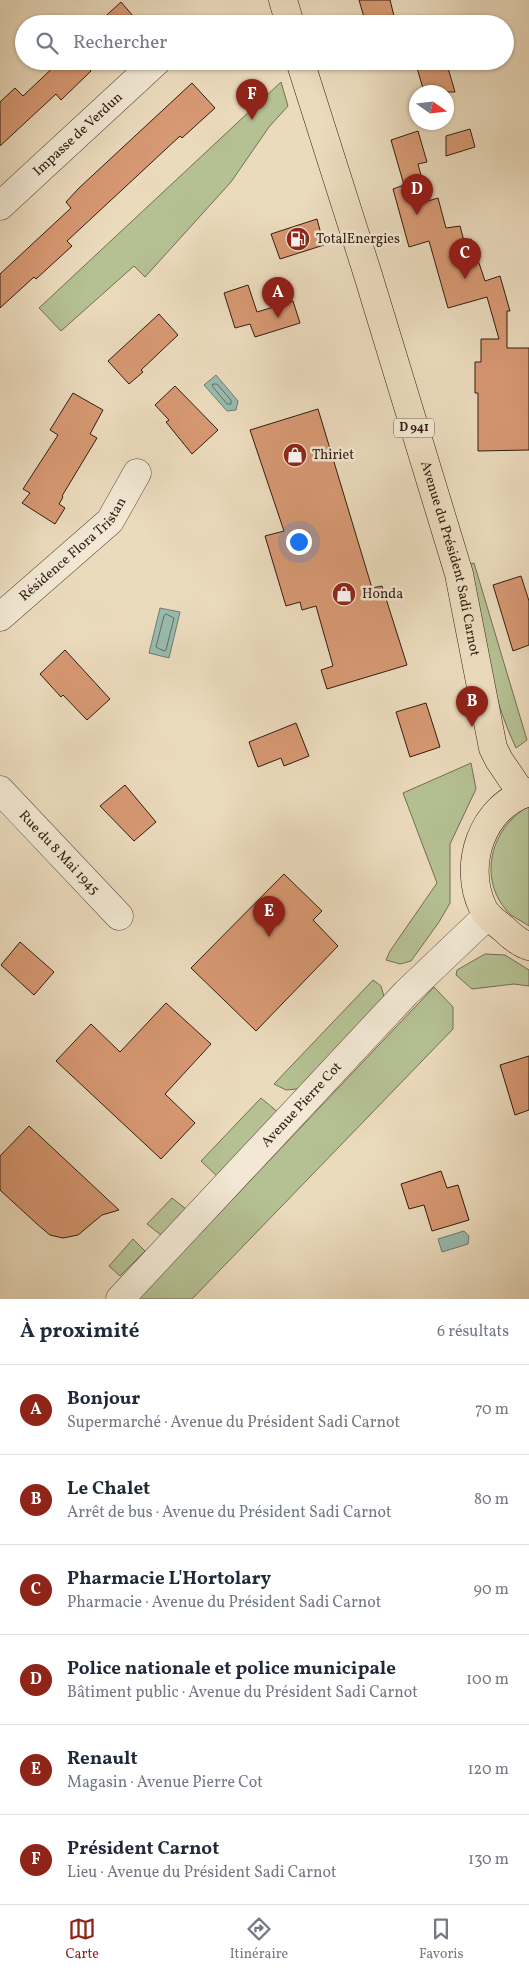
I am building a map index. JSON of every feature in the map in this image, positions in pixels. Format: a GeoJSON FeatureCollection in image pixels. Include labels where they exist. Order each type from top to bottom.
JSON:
{"type":"FeatureCollection","features":[{"type":"Feature","properties":{"kind":"main road"},"geometry":{"type":"LineString","coordinates":[[283,0],[287,15]]}},
{"type":"Feature","properties":{"kind":"main road","name":"Avenue du Président Sadi Carnot"},"geometry":{"type":"LineString","coordinates":[[303,70],[368,275],[459,574],[493,748],[499,760],[526,793]]}},
{"type":"Feature","properties":{"kind":"main road"},"geometry":{"type":"LineString","coordinates":[[526,793],[504,805],[490,820],[477,846],[474,881],[483,908],[488,915],[519,943],[529,946]]}},
{"type":"Feature","properties":{"kind":"street","name":"Impasse de Verdun"},"geometry":{"type":"LineString","coordinates":[[0,206],[147,70]]}},
{"type":"Feature","properties":{"kind":"street","name":"Résidence Flora Tristan"},"geometry":{"type":"LineString","coordinates":[[0,617],[110,521],[137,473]]}},
{"type":"Feature","properties":{"kind":"street","name":"Rue du 8 Mai 1945"},"geometry":{"type":"LineString","coordinates":[[0,790],[119,916]]}},
{"type":"Feature","properties":{"kind":"street","name":"Avenue Pierre Cot"},"geometry":{"type":"LineString","coordinates":[[120,1299],[406,992],[488,915]]}},
{"type":"Feature","properties":{"kind":"green space"},"geometry":{"type":"Polygon","coordinates":[[[281,82],[288,106],[269,127],[231,182],[145,277],[134,266],[61,331],[39,308],[281,82]]]}},
{"type":"Feature","properties":{"kind":"green space"},"geometry":{"type":"Polygon","coordinates":[[[474,563],[527,740],[516,748],[499,704],[486,658],[466,565],[474,563]]]}},
{"type":"Feature","properties":{"kind":"green space"},"geometry":{"type":"Polygon","coordinates":[[[471,763],[476,789],[450,844],[450,903],[411,961],[400,964],[386,960],[390,951],[437,883],[403,793],[471,763]]]}},
{"type":"Feature","properties":{"kind":"green space"},"geometry":{"type":"Polygon","coordinates":[[[529,807],[529,926],[509,913],[499,900],[491,876],[491,863],[498,839],[505,828],[513,818],[529,807]]]}},
{"type":"Feature","properties":{"kind":"green space"},"geometry":{"type":"Polygon","coordinates":[[[485,954],[505,955],[529,970],[529,986],[514,984],[472,989],[456,975],[457,970],[485,954]]]}},
{"type":"Feature","properties":{"kind":"green space"},"geometry":{"type":"Polygon","coordinates":[[[373,980],[381,986],[385,1000],[306,1088],[286,1090],[274,1084],[373,980]]]}},
{"type":"Feature","properties":{"kind":"green space"},"geometry":{"type":"Polygon","coordinates":[[[434,987],[453,1007],[453,1029],[192,1299],[138,1299],[434,987]]]}},
{"type":"Feature","properties":{"kind":"green space"},"geometry":{"type":"Polygon","coordinates":[[[261,1098],[279,1113],[218,1177],[201,1161],[261,1098]]]}},
{"type":"Feature","properties":{"kind":"green space"},"geometry":{"type":"Polygon","coordinates":[[[172,1198],[186,1209],[161,1235],[147,1224],[172,1198]]]}},
{"type":"Feature","properties":{"kind":"green space"},"geometry":{"type":"Polygon","coordinates":[[[133,1239],[145,1251],[120,1276],[109,1266],[133,1239]]]}},
{"type":"Feature","properties":{"kind":"water"},"geometry":{"type":"Polygon","coordinates":[[[216,375],[238,401],[236,410],[227,411],[204,385],[216,375]]]}},
{"type":"Feature","properties":{"kind":"water"},"geometry":{"type":"Polygon","coordinates":[[[160,608],[180,612],[169,658],[149,653],[160,608]]]}},
{"type":"Feature","properties":{"kind":"water"},"geometry":{"type":"Polygon","coordinates":[[[464,1231],[469,1236],[468,1244],[442,1252],[438,1239],[464,1231]]]}},
{"type":"Feature","properties":{"kind":"building"},"geometry":{"type":"Polygon","coordinates":[[[359,0],[390,0],[394,15],[363,15],[359,0]]]}},
{"type":"Feature","properties":{"kind":"building"},"geometry":{"type":"Polygon","coordinates":[[[121,2],[132,15],[107,15],[121,2]]]}},
{"type":"Feature","properties":{"kind":"building"},"geometry":{"type":"Polygon","coordinates":[[[50,70],[91,71],[61,100],[56,94],[0,146],[0,102],[15,88],[23,96],[50,70]]]}},
{"type":"Feature","properties":{"kind":"building"},"geometry":{"type":"Polygon","coordinates":[[[418,70],[449,70],[453,85],[422,85],[418,70]]]}},
{"type":"Feature","properties":{"kind":"building"},"geometry":{"type":"Polygon","coordinates":[[[192,83],[215,108],[182,138],[180,136],[67,241],[72,246],[36,279],[34,277],[0,308],[0,274],[71,208],[66,202],[79,188],[192,83]]]}},
{"type":"Feature","properties":{"kind":"building"},"geometry":{"type":"Polygon","coordinates":[[[470,129],[475,147],[446,156],[446,136],[470,129]]]}},
{"type":"Feature","properties":{"kind":"building"},"geometry":{"type":"Polygon","coordinates":[[[418,131],[427,162],[418,164],[428,201],[438,198],[446,228],[460,226],[464,241],[471,239],[485,281],[500,276],[510,311],[507,311],[507,348],[529,348],[529,450],[478,451],[478,393],[475,393],[475,362],[481,362],[481,339],[499,339],[487,297],[448,308],[429,241],[409,247],[393,189],[404,185],[391,140],[418,131]]]}},
{"type":"Feature","properties":{"kind":"building","name":"TotalEnergies"},"geometry":{"type":"Polygon","coordinates":[[[317,219],[324,245],[280,259],[271,234],[317,219]]]}},
{"type":"Feature","properties":{"kind":"building"},"geometry":{"type":"Polygon","coordinates":[[[248,285],[257,312],[293,301],[300,323],[255,337],[250,324],[235,328],[224,293],[248,285]]]}},
{"type":"Feature","properties":{"kind":"building"},"geometry":{"type":"Polygon","coordinates":[[[159,314],[178,335],[129,384],[108,361],[159,314]]]}},
{"type":"Feature","properties":{"kind":"building"},"geometry":{"type":"Polygon","coordinates":[[[175,386],[218,430],[192,454],[166,422],[169,420],[155,405],[175,386]]]}},
{"type":"Feature","properties":{"kind":"building"},"geometry":{"type":"Polygon","coordinates":[[[73,393],[103,410],[90,434],[97,438],[62,496],[59,504],[65,508],[55,524],[22,503],[30,493],[23,489],[58,435],[50,430],[73,393]]]}},
{"type":"Feature","properties":{"kind":"building"},"geometry":{"type":"Polygon","coordinates":[[[318,409],[372,588],[382,586],[407,665],[327,689],[321,670],[333,666],[316,606],[302,610],[300,602],[286,606],[265,536],[284,531],[250,430],[318,409]]]}},
{"type":"Feature","properties":{"kind":"building"},"geometry":{"type":"Polygon","coordinates":[[[521,576],[529,601],[529,645],[513,651],[493,585],[521,576]]]}},
{"type":"Feature","properties":{"kind":"building"},"geometry":{"type":"Polygon","coordinates":[[[65,650],[110,699],[87,720],[63,695],[61,697],[40,674],[65,650]]]}},
{"type":"Feature","properties":{"kind":"building"},"geometry":{"type":"Polygon","coordinates":[[[426,703],[440,747],[410,757],[396,712],[426,703]]]}},
{"type":"Feature","properties":{"kind":"building"},"geometry":{"type":"Polygon","coordinates":[[[296,723],[309,756],[284,766],[281,758],[258,767],[249,742],[296,723]]]}},
{"type":"Feature","properties":{"kind":"building"},"geometry":{"type":"Polygon","coordinates":[[[125,785],[156,822],[134,841],[100,806],[125,785]]]}},
{"type":"Feature","properties":{"kind":"building"},"geometry":{"type":"Polygon","coordinates":[[[284,874],[322,911],[313,920],[338,946],[256,1031],[191,968],[284,874]]]}},
{"type":"Feature","properties":{"kind":"building"},"geometry":{"type":"Polygon","coordinates":[[[20,942],[54,972],[34,995],[1,965],[20,942]]]}},
{"type":"Feature","properties":{"kind":"building"},"geometry":{"type":"Polygon","coordinates":[[[166,1003],[211,1044],[165,1094],[195,1123],[161,1159],[56,1061],[91,1024],[120,1052],[166,1003]]]}},
{"type":"Feature","properties":{"kind":"building"},"geometry":{"type":"Polygon","coordinates":[[[529,1056],[529,1110],[515,1115],[500,1065],[529,1056]]]}},
{"type":"Feature","properties":{"kind":"building"},"geometry":{"type":"Polygon","coordinates":[[[29,1126],[119,1210],[102,1215],[78,1235],[63,1238],[50,1235],[0,1190],[0,1156],[29,1126]]]}},
{"type":"Feature","properties":{"kind":"building"},"geometry":{"type":"Polygon","coordinates":[[[441,1171],[447,1188],[458,1185],[469,1220],[432,1231],[424,1205],[409,1209],[401,1184],[441,1171]]]}},
{"type":"Feature","properties":{"kind":"place","name":"Président Carnot"},"geometry":{"type":"Point","coordinates":[252,120]}},
{"type":"Feature","properties":{"kind":"place","name":"Police nationale et police municipale"},"geometry":{"type":"Point","coordinates":[417,215]}},
{"type":"Feature","properties":{"kind":"place","name":"TotalEnergies"},"geometry":{"type":"Point","coordinates":[298,239]}},
{"type":"Feature","properties":{"kind":"place","name":"Pharmacie L'Hortolary"},"geometry":{"type":"Point","coordinates":[465,279]}},
{"type":"Feature","properties":{"kind":"place","name":"Bonjour"},"geometry":{"type":"Point","coordinates":[278,318]}},
{"type":"Feature","properties":{"kind":"place","name":"Thiriet"},"geometry":{"type":"Point","coordinates":[295,455]}},
{"type":"Feature","properties":{"kind":"place","name":"Honda"},"geometry":{"type":"Point","coordinates":[344,594]}},
{"type":"Feature","properties":{"kind":"place","name":"Le Chalet"},"geometry":{"type":"Point","coordinates":[472,727]}},
{"type":"Feature","properties":{"kind":"place","name":"Renault"},"geometry":{"type":"Point","coordinates":[269,937]}}]}
